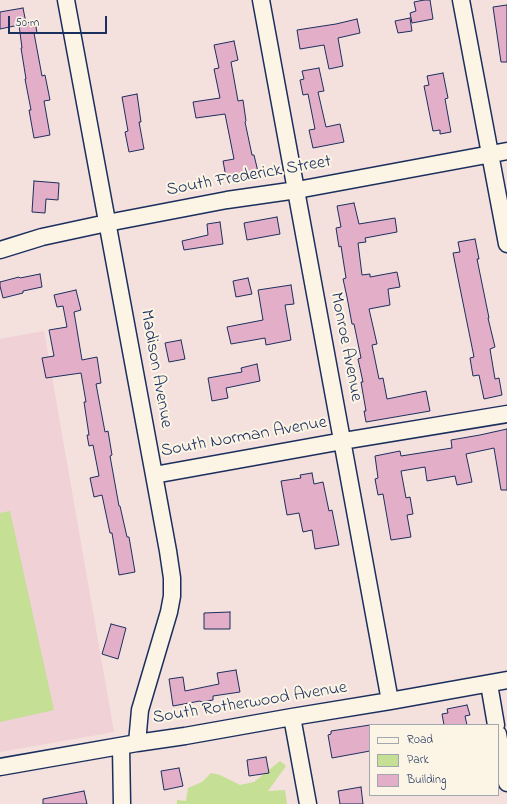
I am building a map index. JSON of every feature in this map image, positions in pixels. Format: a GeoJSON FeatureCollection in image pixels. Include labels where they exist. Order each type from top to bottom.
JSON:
{"type":"FeatureCollection","features":[{"type":"Feature","properties":{"kind":"street","name":"Madison Avenue"},"geometry":{"type":"LineString","coordinates":[[66,0],[172,578],[172,596],[169,612],[140,710],[138,743]]}},
{"type":"Feature","properties":{"kind":"street","name":"Monroe Avenue"},"geometry":{"type":"LineString","coordinates":[[262,0],[390,701]]}},
{"type":"Feature","properties":{"kind":"street"},"geometry":{"type":"LineString","coordinates":[[461,0],[507,244]]}},
{"type":"Feature","properties":{"kind":"street","name":"South Frederick Street"},"geometry":{"type":"LineString","coordinates":[[0,250],[54,234],[107,223],[227,200],[297,190],[507,151]]}},
{"type":"Feature","properties":{"kind":"street","name":"South Norman Avenue"},"geometry":{"type":"LineString","coordinates":[[154,474],[507,414]]}},
{"type":"Feature","properties":{"kind":"street","name":"South Rotherwood Avenue"},"geometry":{"type":"LineString","coordinates":[[0,767],[507,680]]}},
{"type":"Feature","properties":{"kind":"street"},"geometry":{"type":"LineString","coordinates":[[489,684],[496,724]]}},
{"type":"Feature","properties":{"kind":"street"},"geometry":{"type":"LineString","coordinates":[[292,717],[308,804]]}},
{"type":"Feature","properties":{"kind":"street"},"geometry":{"type":"LineString","coordinates":[[499,739],[507,783]]}},
{"type":"Feature","properties":{"kind":"street"},"geometry":{"type":"LineString","coordinates":[[121,747],[122,804]]}},
{"type":"Feature","properties":{"kind":"shaded area"},"geometry":{"type":"Polygon","coordinates":[[[44,331],[114,732],[0,752],[0,339],[44,331]]]}},
{"type":"Feature","properties":{"kind":"green space"},"geometry":{"type":"Polygon","coordinates":[[[10,511],[54,710],[0,722],[0,513],[10,511]]]}},
{"type":"Feature","properties":{"kind":"green space"},"geometry":{"type":"Polygon","coordinates":[[[280,761],[286,766],[268,791],[285,790],[287,804],[177,804],[177,800],[186,801],[188,788],[202,782],[211,773],[220,775],[240,785],[254,782],[280,761]]]}},
{"type":"Feature","properties":{"kind":"building"},"geometry":{"type":"Polygon","coordinates":[[[430,0],[433,19],[412,23],[410,13],[416,11],[414,2],[430,0]]]}},
{"type":"Feature","properties":{"kind":"building"},"geometry":{"type":"Polygon","coordinates":[[[507,5],[507,62],[501,62],[493,7],[507,5]]]}},
{"type":"Feature","properties":{"kind":"building"},"geometry":{"type":"Polygon","coordinates":[[[23,8],[26,23],[35,21],[37,33],[34,33],[42,76],[45,75],[50,100],[44,101],[50,135],[34,138],[29,110],[31,110],[25,79],[19,25],[0,29],[0,12],[23,8]]]}},
{"type":"Feature","properties":{"kind":"building"},"geometry":{"type":"Polygon","coordinates":[[[410,18],[412,31],[398,33],[395,21],[410,18]]]}},
{"type":"Feature","properties":{"kind":"building"},"geometry":{"type":"Polygon","coordinates":[[[357,19],[360,33],[338,38],[343,66],[329,69],[324,45],[300,49],[297,30],[357,19]]]}},
{"type":"Feature","properties":{"kind":"building"},"geometry":{"type":"Polygon","coordinates":[[[234,41],[238,60],[231,62],[238,101],[243,100],[245,122],[252,155],[254,155],[259,176],[227,182],[223,161],[234,159],[225,114],[196,118],[193,102],[220,98],[214,69],[219,68],[214,45],[234,41]]]}},
{"type":"Feature","properties":{"kind":"building"},"geometry":{"type":"Polygon","coordinates":[[[319,68],[324,91],[318,92],[326,127],[340,124],[344,142],[313,148],[309,130],[315,129],[308,94],[303,95],[300,80],[304,79],[302,71],[319,68]]]}},
{"type":"Feature","properties":{"kind":"building"},"geometry":{"type":"Polygon","coordinates":[[[443,73],[448,98],[445,99],[451,132],[440,134],[440,130],[433,131],[424,86],[429,85],[427,76],[443,73]]]}},
{"type":"Feature","properties":{"kind":"building"},"geometry":{"type":"Polygon","coordinates":[[[137,94],[141,122],[139,122],[144,149],[129,152],[125,132],[128,131],[122,97],[137,94]]]}},
{"type":"Feature","properties":{"kind":"building"},"geometry":{"type":"Polygon","coordinates":[[[34,181],[59,183],[58,200],[46,199],[45,213],[32,212],[34,181]]]}},
{"type":"Feature","properties":{"kind":"building"},"geometry":{"type":"Polygon","coordinates":[[[354,203],[359,224],[395,218],[397,232],[365,238],[366,242],[358,243],[362,275],[370,274],[370,277],[397,272],[400,287],[388,289],[390,305],[369,309],[377,344],[372,345],[379,379],[383,378],[387,399],[426,391],[430,411],[366,422],[364,411],[366,411],[361,382],[363,382],[358,359],[361,358],[354,324],[352,324],[343,279],[346,278],[341,246],[339,247],[336,228],[341,227],[337,206],[354,203]]]}},
{"type":"Feature","properties":{"kind":"building"},"geometry":{"type":"Polygon","coordinates":[[[277,217],[280,234],[247,240],[244,223],[277,217]]]}},
{"type":"Feature","properties":{"kind":"building"},"geometry":{"type":"Polygon","coordinates":[[[220,222],[223,244],[184,250],[182,241],[208,235],[207,224],[220,222]]]}},
{"type":"Feature","properties":{"kind":"building"},"geometry":{"type":"Polygon","coordinates":[[[475,239],[479,259],[477,259],[495,347],[490,349],[495,379],[499,378],[502,395],[484,399],[479,375],[473,376],[470,358],[474,357],[453,253],[460,252],[458,242],[475,239]]]}},
{"type":"Feature","properties":{"kind":"building"},"geometry":{"type":"Polygon","coordinates":[[[40,274],[42,287],[23,291],[23,293],[3,298],[0,282],[40,274]]]}},
{"type":"Feature","properties":{"kind":"building"},"geometry":{"type":"Polygon","coordinates":[[[248,278],[252,294],[236,297],[233,281],[248,278]]]}},
{"type":"Feature","properties":{"kind":"building"},"geometry":{"type":"Polygon","coordinates":[[[291,285],[294,304],[285,305],[291,340],[266,345],[265,338],[231,344],[227,327],[263,320],[258,290],[291,285]]]}},
{"type":"Feature","properties":{"kind":"building"},"geometry":{"type":"Polygon","coordinates":[[[76,290],[81,310],[74,312],[82,360],[97,357],[101,383],[96,384],[105,432],[108,431],[112,455],[110,456],[119,506],[127,537],[129,537],[135,572],[119,575],[112,533],[110,533],[102,495],[94,497],[90,478],[99,476],[93,445],[89,446],[87,435],[89,435],[84,402],[86,402],[81,373],[46,378],[42,358],[54,356],[49,330],[67,327],[63,306],[57,307],[54,295],[76,290]]]}},
{"type":"Feature","properties":{"kind":"building"},"geometry":{"type":"Polygon","coordinates":[[[181,340],[185,359],[169,362],[165,343],[181,340]]]}},
{"type":"Feature","properties":{"kind":"building"},"geometry":{"type":"Polygon","coordinates":[[[257,364],[260,381],[226,388],[228,398],[212,401],[208,378],[242,372],[241,368],[257,364]]]}},
{"type":"Feature","properties":{"kind":"building"},"geometry":{"type":"Polygon","coordinates":[[[507,429],[507,490],[501,490],[494,448],[466,454],[472,482],[457,485],[455,476],[427,481],[425,467],[401,471],[406,498],[410,497],[413,514],[407,515],[411,537],[391,540],[383,494],[378,495],[375,479],[378,478],[375,456],[400,451],[401,456],[452,448],[451,440],[507,429]]]}},
{"type":"Feature","properties":{"kind":"building"},"geometry":{"type":"Polygon","coordinates":[[[312,473],[314,484],[323,482],[329,511],[332,510],[339,545],[315,549],[312,530],[303,532],[299,513],[287,515],[281,481],[301,478],[300,475],[312,473]]]}},
{"type":"Feature","properties":{"kind":"building"},"geometry":{"type":"Polygon","coordinates":[[[230,612],[230,629],[204,629],[204,613],[230,612]]]}},
{"type":"Feature","properties":{"kind":"building"},"geometry":{"type":"Polygon","coordinates":[[[111,624],[126,628],[118,659],[102,654],[111,624]]]}},
{"type":"Feature","properties":{"kind":"building"},"geometry":{"type":"Polygon","coordinates":[[[236,670],[240,692],[213,696],[213,700],[173,706],[169,679],[183,677],[185,691],[219,684],[217,673],[236,670]]]}},
{"type":"Feature","properties":{"kind":"building"},"geometry":{"type":"Polygon","coordinates":[[[467,705],[470,715],[465,716],[467,724],[444,724],[442,714],[448,713],[447,709],[467,705]]]}},
{"type":"Feature","properties":{"kind":"building"},"geometry":{"type":"Polygon","coordinates":[[[369,725],[369,751],[332,758],[328,735],[331,734],[331,731],[369,725]]]}},
{"type":"Feature","properties":{"kind":"building"},"geometry":{"type":"Polygon","coordinates":[[[266,757],[269,773],[249,776],[247,760],[266,757]]]}},
{"type":"Feature","properties":{"kind":"building"},"geometry":{"type":"Polygon","coordinates":[[[179,768],[183,786],[164,790],[161,771],[179,768]]]}},
{"type":"Feature","properties":{"kind":"building"},"geometry":{"type":"Polygon","coordinates":[[[361,787],[363,804],[340,804],[338,791],[361,787]]]}},
{"type":"Feature","properties":{"kind":"building"},"geometry":{"type":"Polygon","coordinates":[[[84,791],[87,804],[43,804],[43,799],[84,791]]]}}]}
